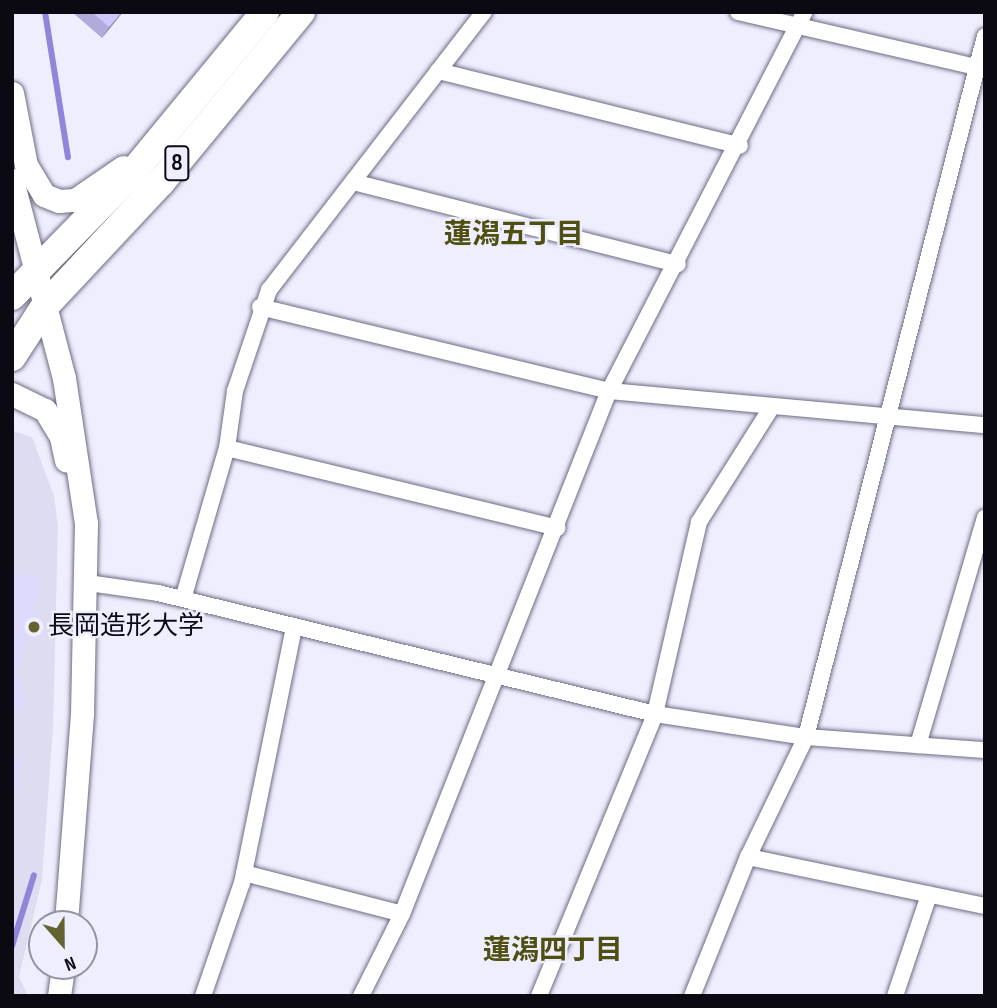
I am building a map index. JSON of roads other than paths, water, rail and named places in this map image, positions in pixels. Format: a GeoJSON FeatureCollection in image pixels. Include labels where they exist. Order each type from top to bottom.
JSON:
{"type":"FeatureCollection","features":[{"type":"Feature","properties":{"kind":"highway","name":"8"},"geometry":{"type":"LineString","coordinates":[[12,296],[36,274],[187,109],[265,12]]}},
{"type":"Feature","properties":{"kind":"highway","name":"8"},"geometry":{"type":"LineString","coordinates":[[12,357],[44,306],[161,182],[301,12]]}},
{"type":"Feature","properties":{"kind":"street"},"geometry":{"type":"LineString","coordinates":[[183,599],[227,448],[235,391],[260,307],[298,249],[353,183],[484,12]]}},
{"type":"Feature","properties":{"kind":"street"},"geometry":{"type":"LineString","coordinates":[[738,12],[801,20],[981,68]]}},
{"type":"Feature","properties":{"kind":"street"},"geometry":{"type":"LineString","coordinates":[[361,996],[402,914],[494,674],[557,528],[609,391],[740,146],[801,20]]}},
{"type":"Feature","properties":{"kind":"street"},"geometry":{"type":"LineString","coordinates":[[692,996],[748,857],[806,737],[886,416],[981,68],[985,36]]}},
{"type":"Feature","properties":{"kind":"street"},"geometry":{"type":"LineString","coordinates":[[438,71],[740,146]]}},
{"type":"Feature","properties":{"kind":"street"},"geometry":{"type":"LineString","coordinates":[[12,93],[26,165],[44,195],[59,201],[75,200],[109,180],[187,109]]}},
{"type":"Feature","properties":{"kind":"street"},"geometry":{"type":"LineString","coordinates":[[12,180],[77,448],[88,583],[66,910]]}},
{"type":"Feature","properties":{"kind":"street"},"geometry":{"type":"LineString","coordinates":[[353,183],[678,264]]}},
{"type":"Feature","properties":{"kind":"street"},"geometry":{"type":"LineString","coordinates":[[260,307],[609,391],[771,408],[985,425]]}},
{"type":"Feature","properties":{"kind":"street"},"geometry":{"type":"LineString","coordinates":[[12,394],[37,404],[54,421],[67,462],[75,513],[65,910]]}},
{"type":"Feature","properties":{"kind":"street"},"geometry":{"type":"LineString","coordinates":[[539,996],[655,714],[699,522],[771,408]]}},
{"type":"Feature","properties":{"kind":"street"},"geometry":{"type":"LineString","coordinates":[[227,448],[557,528]]}},
{"type":"Feature","properties":{"kind":"street"},"geometry":{"type":"LineString","coordinates":[[918,745],[985,518]]}},
{"type":"Feature","properties":{"kind":"street"},"geometry":{"type":"LineString","coordinates":[[88,583],[183,599],[655,714],[806,737],[985,750]]}},
{"type":"Feature","properties":{"kind":"street"},"geometry":{"type":"LineString","coordinates":[[204,996],[244,873],[294,627]]}},
{"type":"Feature","properties":{"kind":"street"},"geometry":{"type":"LineString","coordinates":[[748,857],[985,906]]}},
{"type":"Feature","properties":{"kind":"street"},"geometry":{"type":"LineString","coordinates":[[244,873],[402,914]]}},
{"type":"Feature","properties":{"kind":"street"},"geometry":{"type":"LineString","coordinates":[[895,996],[929,895]]}},
{"type":"Feature","properties":{"kind":"waterway"},"geometry":{"type":"LineString","coordinates":[[45,12],[68,157]]}},
{"type":"Feature","properties":{"kind":"waterway"},"geometry":{"type":"LineString","coordinates":[[12,946],[34,875]]}},
{"type":"Feature","properties":{"kind":"place","name":"長岡造形大学"},"geometry":{"type":"Point","coordinates":[34,627]}},
{"type":"Feature","properties":{"kind":"district","name":"蓮潟五丁目"},"geometry":{"type":"Point","coordinates":[514,235]}},
{"type":"Feature","properties":{"kind":"district","name":"蓮潟四丁目"},"geometry":{"type":"Point","coordinates":[553,951]}}]}
